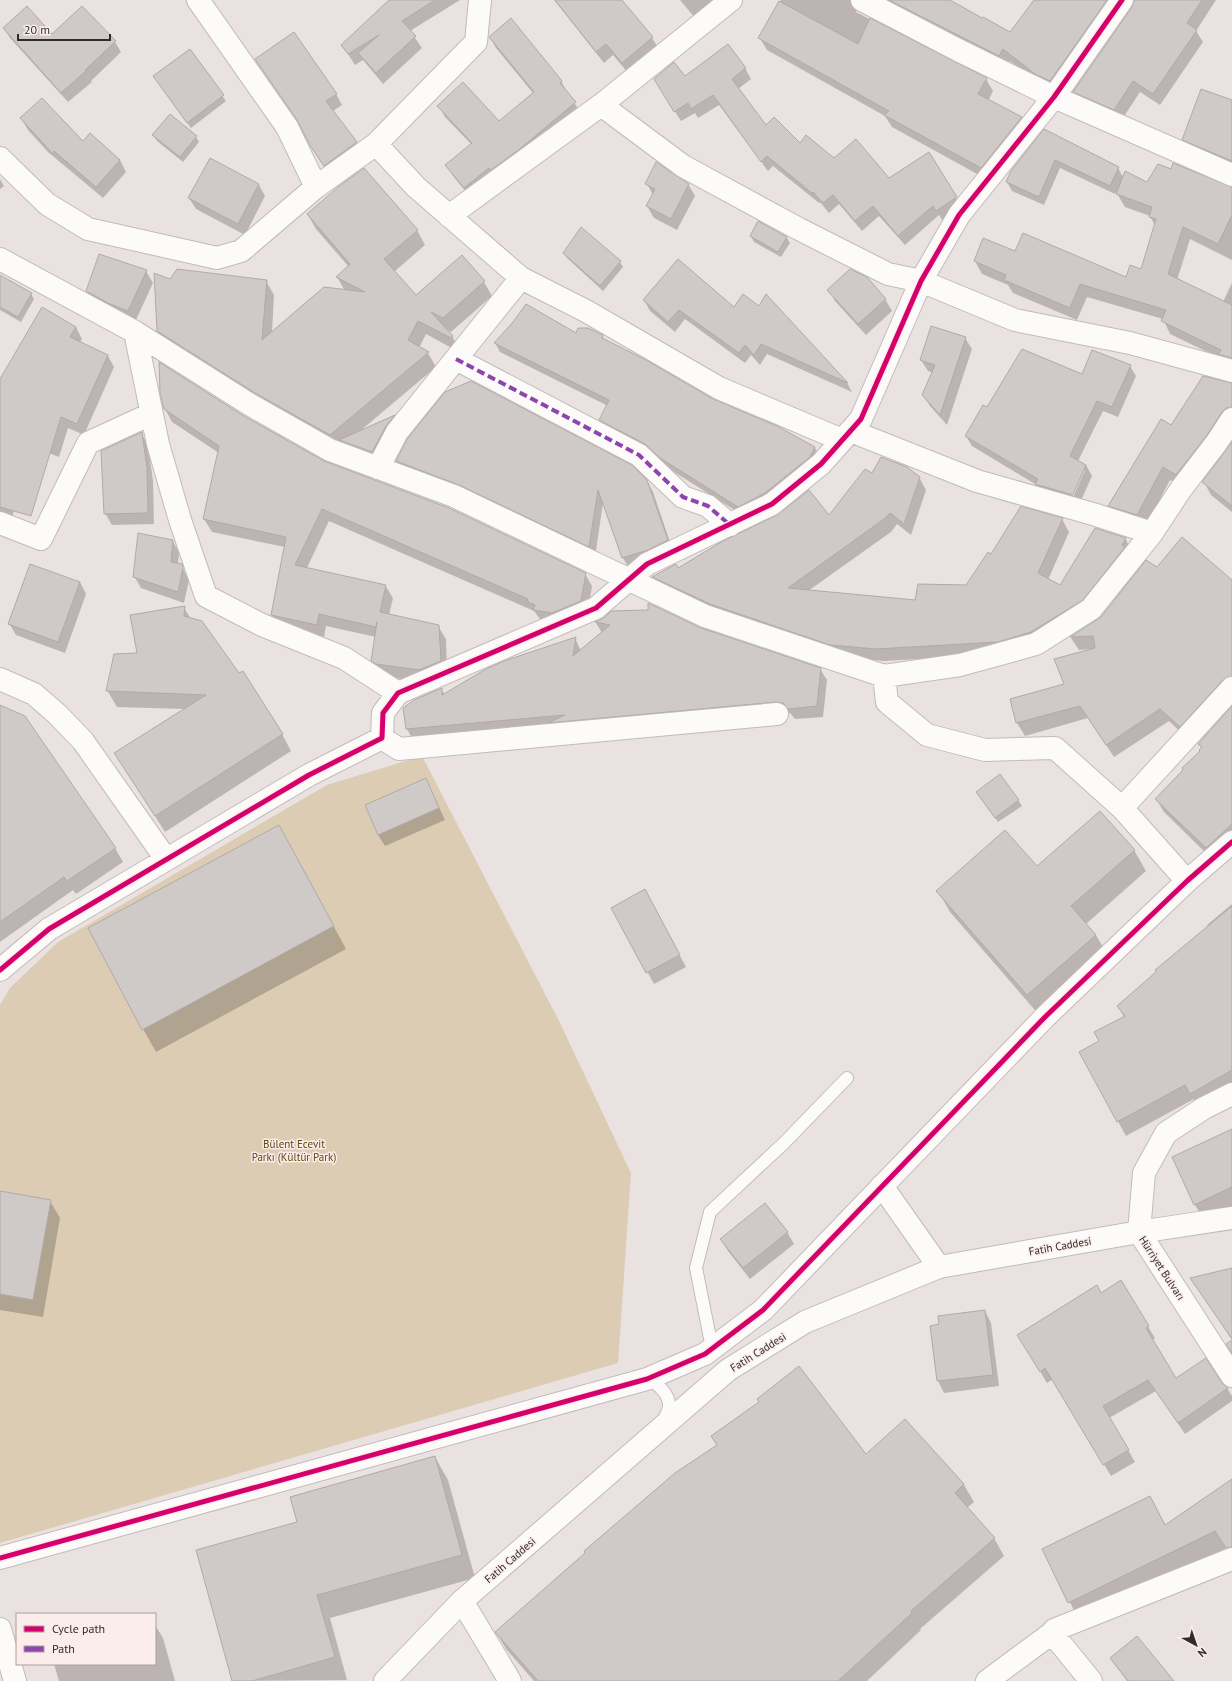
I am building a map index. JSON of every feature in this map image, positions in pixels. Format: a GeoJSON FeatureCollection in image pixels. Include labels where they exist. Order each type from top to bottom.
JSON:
{"type":"FeatureCollection","features":[{"type":"Feature","properties":{"kind":"street"},"geometry":{"type":"LineString","coordinates":[[198,0],[287,127],[316,187]]}},
{"type":"Feature","properties":{"kind":"street"},"geometry":{"type":"LineString","coordinates":[[0,158],[47,204],[88,229],[217,258],[241,251],[316,187],[376,144],[476,42],[480,0]]}},
{"type":"Feature","properties":{"kind":"street"},"geometry":{"type":"LineString","coordinates":[[450,216],[601,105],[732,0]]}},
{"type":"Feature","properties":{"kind":"street"},"geometry":{"type":"LineString","coordinates":[[862,0],[958,50],[1054,97],[1232,175]]}},
{"type":"Feature","properties":{"kind":"street"},"geometry":{"type":"LineString","coordinates":[[382,738],[383,713],[398,693],[596,608],[647,564],[772,504],[821,464],[861,419],[921,281],[959,215],[1054,97],[1122,0]]}},
{"type":"Feature","properties":{"kind":"street"},"geometry":{"type":"LineString","coordinates":[[601,105],[683,166],[799,229],[888,274],[921,281],[1015,320],[1130,343],[1232,370]]}},
{"type":"Feature","properties":{"kind":"street"},"geometry":{"type":"LineString","coordinates":[[376,144],[416,187],[521,278],[586,311],[718,388],[846,436],[977,481],[1093,514],[1152,533]]}},
{"type":"Feature","properties":{"kind":"street"},"geometry":{"type":"LineString","coordinates":[[0,259],[135,332],[249,404],[330,450],[454,496],[705,616],[884,676],[960,665],[1036,644],[1091,609],[1152,533],[1181,489],[1217,442],[1232,419]]}},
{"type":"Feature","properties":{"kind":"street"},"geometry":{"type":"LineString","coordinates":[[378,468],[397,432],[521,278]]}},
{"type":"Feature","properties":{"kind":"street"},"geometry":{"type":"LineString","coordinates":[[135,332],[158,444],[180,520],[206,596],[262,625],[344,658],[398,693]]}},
{"type":"Feature","properties":{"kind":"street"},"geometry":{"type":"LineString","coordinates":[[456,359],[639,455],[683,498],[708,506],[730,525]]}},
{"type":"Feature","properties":{"kind":"street"},"geometry":{"type":"LineString","coordinates":[[0,523],[41,539],[88,443],[151,414]]}},
{"type":"Feature","properties":{"kind":"street"},"geometry":{"type":"LineString","coordinates":[[884,676],[887,702],[927,735],[985,750],[1055,748],[1122,808],[1187,882]]}},
{"type":"Feature","properties":{"kind":"street"},"geometry":{"type":"LineString","coordinates":[[0,679],[34,694],[57,714],[83,741],[166,859]]}},
{"type":"Feature","properties":{"kind":"street"},"geometry":{"type":"LineString","coordinates":[[1122,808],[1232,688]]}},
{"type":"Feature","properties":{"kind":"street"},"geometry":{"type":"LineString","coordinates":[[382,738],[399,749],[777,714]]}},
{"type":"Feature","properties":{"kind":"street"},"geometry":{"type":"LineString","coordinates":[[0,970],[49,929],[309,775],[382,738]]}},
{"type":"Feature","properties":{"kind":"street"},"geometry":{"type":"LineString","coordinates":[[0,1558],[647,1379],[705,1354],[763,1310],[1045,1017],[1187,882],[1232,842]]}},
{"type":"Feature","properties":{"kind":"street","name":"Hürriyet Bulvarı"},"geometry":{"type":"LineString","coordinates":[[1232,1094],[1204,1108],[1166,1134],[1144,1173],[1139,1232],[1232,1376]]}},
{"type":"Feature","properties":{"kind":"street"},"geometry":{"type":"LineString","coordinates":[[882,1186],[939,1267]]}},
{"type":"Feature","properties":{"kind":"street","name":"Fatih Caddesi"},"geometry":{"type":"LineString","coordinates":[[385,1681],[462,1601],[728,1370],[805,1322],[939,1267],[1139,1232],[1232,1218]]}},
{"type":"Feature","properties":{"kind":"street"},"geometry":{"type":"LineString","coordinates":[[987,1681],[1054,1630],[1232,1559]]}},
{"type":"Feature","properties":{"kind":"street"},"geometry":{"type":"LineString","coordinates":[[462,1601],[510,1681]]}},
{"type":"Feature","properties":{"kind":"street"},"geometry":{"type":"LineString","coordinates":[[0,1629],[16,1681]]}},
{"type":"Feature","properties":{"kind":"street"},"geometry":{"type":"LineString","coordinates":[[1052,1633],[1091,1681]]}},
{"type":"Feature","properties":{"kind":"lane"},"geometry":{"type":"LineString","coordinates":[[716,1346],[710,1338],[696,1268],[710,1212],[784,1143],[847,1078]]}},
{"type":"Feature","properties":{"kind":"lane"},"geometry":{"type":"LineString","coordinates":[[647,1379],[658,1384],[665,1394],[669,1406],[661,1429]]}},
{"type":"Feature","properties":{"kind":"green space","name":"Bülent Ecevit Parkı (Kültür Park)"},"geometry":{"type":"Polygon","coordinates":[[[422,756],[560,1023],[631,1173],[618,1363],[0,1543],[0,1005],[10,988],[58,942],[327,785],[422,756]]]}},
{"type":"Feature","properties":{"kind":"building"},"geometry":{"type":"Polygon","coordinates":[[[389,0],[435,0],[402,21],[416,36],[376,73],[358,53],[379,35],[348,54],[341,45],[389,0]]]}},
{"type":"Feature","properties":{"kind":"building"},"geometry":{"type":"Polygon","coordinates":[[[555,0],[622,0],[653,37],[622,63],[606,44],[596,52],[555,0]]]}},
{"type":"Feature","properties":{"kind":"building"},"geometry":{"type":"Polygon","coordinates":[[[889,0],[950,0],[1010,32],[1034,0],[1107,0],[1050,81],[1035,74],[1003,49],[999,56],[889,0]]]}},
{"type":"Feature","properties":{"kind":"building"},"geometry":{"type":"Polygon","coordinates":[[[1134,0],[1202,0],[1187,23],[1197,30],[1153,94],[1133,81],[1114,110],[1073,92],[1132,7],[1134,0]]]}},
{"type":"Feature","properties":{"kind":"building"},"geometry":{"type":"Polygon","coordinates":[[[779,1],[858,44],[870,18],[987,78],[978,94],[1022,117],[981,168],[884,115],[889,111],[758,38],[779,1]]]}},
{"type":"Feature","properties":{"kind":"building"},"geometry":{"type":"Polygon","coordinates":[[[27,6],[52,34],[82,6],[116,41],[61,93],[3,28],[27,6]]]}},
{"type":"Feature","properties":{"kind":"building"},"geometry":{"type":"Polygon","coordinates":[[[511,18],[562,81],[560,83],[576,102],[521,148],[491,170],[489,168],[464,188],[445,165],[472,143],[437,106],[463,82],[499,121],[534,92],[489,37],[511,18]]]}},
{"type":"Feature","properties":{"kind":"building"},"geometry":{"type":"Polygon","coordinates":[[[294,32],[337,94],[326,101],[357,142],[324,166],[311,147],[297,120],[255,59],[294,32]]]}},
{"type":"Feature","properties":{"kind":"building"},"geometry":{"type":"Polygon","coordinates":[[[728,44],[746,68],[732,79],[766,125],[774,117],[800,143],[806,135],[834,158],[856,139],[889,178],[929,152],[957,197],[936,211],[933,206],[898,236],[873,206],[855,221],[833,195],[823,203],[813,192],[813,194],[767,156],[761,162],[713,95],[691,109],[688,103],[674,112],[654,79],[674,62],[685,76],[728,44]]]}},
{"type":"Feature","properties":{"kind":"building"},"geometry":{"type":"Polygon","coordinates":[[[190,49],[224,95],[187,123],[153,76],[190,49]]]}},
{"type":"Feature","properties":{"kind":"building"},"geometry":{"type":"Polygon","coordinates":[[[1201,89],[1232,100],[1232,161],[1182,140],[1201,89]]]}},
{"type":"Feature","properties":{"kind":"building"},"geometry":{"type":"Polygon","coordinates":[[[42,98],[83,141],[90,133],[120,160],[96,187],[54,151],[53,154],[20,118],[42,98]]]}},
{"type":"Feature","properties":{"kind":"building"},"geometry":{"type":"Polygon","coordinates":[[[170,114],[197,136],[180,157],[152,135],[170,114]]]}},
{"type":"Feature","properties":{"kind":"building"},"geometry":{"type":"Polygon","coordinates":[[[1044,129],[1119,167],[1110,186],[1055,160],[1039,197],[1006,182],[1011,171],[1044,129]]]}},
{"type":"Feature","properties":{"kind":"building"},"geometry":{"type":"Polygon","coordinates":[[[210,158],[259,184],[238,224],[188,198],[210,158]]]}},
{"type":"Feature","properties":{"kind":"building"},"geometry":{"type":"Polygon","coordinates":[[[656,162],[689,184],[671,219],[646,206],[655,189],[645,184],[656,162]]]}},
{"type":"Feature","properties":{"kind":"building"},"geometry":{"type":"Polygon","coordinates":[[[1173,163],[1232,187],[1232,215],[1218,244],[1183,227],[1168,274],[1232,305],[1232,358],[1218,354],[1221,350],[1161,321],[1166,310],[1080,284],[1070,308],[1004,280],[1006,275],[974,261],[983,238],[1015,251],[1023,233],[1126,277],[1130,265],[1141,269],[1156,219],[1149,217],[1152,207],[1116,194],[1125,171],[1147,182],[1158,164],[1171,169],[1173,163]]]}},
{"type":"Feature","properties":{"kind":"building"},"geometry":{"type":"Polygon","coordinates":[[[364,168],[418,230],[384,259],[416,295],[462,255],[485,281],[443,318],[431,312],[453,336],[451,338],[418,321],[408,340],[429,352],[330,435],[255,393],[157,331],[154,273],[170,279],[177,269],[267,280],[262,340],[324,287],[365,292],[336,277],[350,264],[307,214],[338,187],[364,168]]]}},
{"type":"Feature","properties":{"kind":"building"},"geometry":{"type":"Polygon","coordinates":[[[758,221],[787,237],[778,252],[750,236],[758,221]]]}},
{"type":"Feature","properties":{"kind":"building"},"geometry":{"type":"Polygon","coordinates":[[[581,227],[621,261],[600,286],[563,253],[581,227]]]}},
{"type":"Feature","properties":{"kind":"building"},"geometry":{"type":"Polygon","coordinates":[[[99,254],[147,270],[128,311],[108,303],[86,291],[99,254]]]}},
{"type":"Feature","properties":{"kind":"building"},"geometry":{"type":"Polygon","coordinates":[[[678,259],[734,307],[743,294],[759,306],[766,294],[848,383],[761,344],[754,355],[745,345],[739,353],[679,310],[668,322],[643,300],[678,259]]]}},
{"type":"Feature","properties":{"kind":"building"},"geometry":{"type":"Polygon","coordinates":[[[850,269],[867,277],[886,299],[858,324],[827,290],[850,269]]]}},
{"type":"Feature","properties":{"kind":"building"},"geometry":{"type":"Polygon","coordinates":[[[0,275],[32,293],[18,317],[0,307],[0,275]]]}},
{"type":"Feature","properties":{"kind":"building"},"geometry":{"type":"Polygon","coordinates":[[[526,304],[576,333],[578,328],[588,328],[603,335],[602,338],[646,360],[713,399],[777,426],[815,447],[810,457],[765,493],[738,507],[660,458],[645,444],[599,420],[609,400],[494,343],[513,322],[526,304]]]}},
{"type":"Feature","properties":{"kind":"building"},"geometry":{"type":"Polygon","coordinates":[[[42,307],[76,327],[70,337],[108,355],[77,424],[61,417],[31,516],[0,507],[0,379],[42,307]]]}},
{"type":"Feature","properties":{"kind":"building"},"geometry":{"type":"Polygon","coordinates":[[[931,326],[966,337],[940,415],[922,395],[935,365],[920,360],[931,326]]]}},
{"type":"Feature","properties":{"kind":"building"},"geometry":{"type":"Polygon","coordinates":[[[1022,349],[1082,374],[1092,350],[1131,365],[1112,407],[1097,401],[1070,456],[1086,465],[1073,495],[1035,484],[1038,479],[965,436],[983,405],[987,407],[1022,349]]]}},
{"type":"Feature","properties":{"kind":"building"},"geometry":{"type":"Polygon","coordinates":[[[159,362],[242,415],[324,461],[449,508],[586,573],[581,601],[552,613],[533,610],[535,605],[528,602],[528,599],[322,509],[295,565],[386,585],[380,612],[439,625],[441,661],[419,670],[376,664],[371,661],[377,622],[376,627],[319,614],[317,625],[271,615],[286,537],[203,519],[219,446],[164,409],[160,393],[159,362]]]}},
{"type":"Feature","properties":{"kind":"building"},"geometry":{"type":"Polygon","coordinates":[[[1203,376],[1232,383],[1232,407],[1226,408],[1222,412],[1207,435],[1176,475],[1163,467],[1137,515],[1108,506],[1161,419],[1171,425],[1203,376]]]}},
{"type":"Feature","properties":{"kind":"building"},"geometry":{"type":"Polygon","coordinates":[[[471,381],[632,465],[647,480],[668,540],[648,550],[622,558],[598,490],[589,547],[459,485],[396,461],[407,439],[445,392],[471,381]]]}},
{"type":"Feature","properties":{"kind":"building"},"geometry":{"type":"Polygon","coordinates":[[[395,415],[386,426],[372,452],[339,440],[395,415]]]}},
{"type":"Feature","properties":{"kind":"building"},"geometry":{"type":"Polygon","coordinates":[[[142,432],[147,468],[148,513],[104,514],[101,451],[142,432]]]}},
{"type":"Feature","properties":{"kind":"building"},"geometry":{"type":"Polygon","coordinates":[[[1232,442],[1232,506],[1202,482],[1232,442]]]}},
{"type":"Feature","properties":{"kind":"building"},"geometry":{"type":"Polygon","coordinates":[[[881,457],[907,467],[920,477],[904,524],[890,513],[884,519],[788,588],[915,600],[918,584],[966,585],[988,552],[991,554],[1021,506],[1063,518],[1038,573],[1060,585],[1095,528],[1126,538],[1122,545],[1125,547],[1083,600],[1031,632],[998,642],[876,649],[830,645],[710,604],[652,577],[676,564],[678,568],[723,541],[777,515],[809,490],[829,515],[865,469],[872,473],[881,457]]]}},
{"type":"Feature","properties":{"kind":"building"},"geometry":{"type":"Polygon","coordinates":[[[138,533],[173,540],[171,562],[182,564],[183,568],[178,592],[133,577],[138,533]]]}},
{"type":"Feature","properties":{"kind":"building"},"geometry":{"type":"Polygon","coordinates":[[[1182,537],[1232,580],[1232,676],[1223,680],[1180,727],[1160,709],[1106,745],[1080,706],[1016,723],[1010,699],[1064,684],[1054,659],[1095,648],[1093,636],[1070,637],[1101,617],[1146,560],[1157,567],[1182,537]]]}},
{"type":"Feature","properties":{"kind":"building"},"geometry":{"type":"Polygon","coordinates":[[[30,564],[80,582],[58,642],[8,624],[30,564]]]}},
{"type":"Feature","properties":{"kind":"building"},"geometry":{"type":"Polygon","coordinates":[[[648,603],[701,628],[821,668],[817,706],[788,709],[783,703],[776,702],[548,723],[565,715],[406,729],[403,708],[414,700],[442,688],[442,695],[486,669],[504,661],[576,637],[573,656],[610,625],[595,622],[604,618],[611,611],[648,610],[648,603]]]}},
{"type":"Feature","properties":{"kind":"building"},"geometry":{"type":"Polygon","coordinates":[[[185,606],[184,616],[202,621],[239,673],[243,671],[283,734],[155,816],[114,753],[206,695],[106,691],[114,654],[137,653],[130,615],[185,606]]]}},
{"type":"Feature","properties":{"kind":"building"},"geometry":{"type":"Polygon","coordinates":[[[0,705],[25,716],[116,848],[67,881],[64,877],[0,922],[0,705]]]}},
{"type":"Feature","properties":{"kind":"building"},"geometry":{"type":"Polygon","coordinates":[[[1232,706],[1232,824],[1206,848],[1155,799],[1183,770],[1182,768],[1200,751],[1199,750],[1202,747],[1198,744],[1232,706]]]}},
{"type":"Feature","properties":{"kind":"building"},"geometry":{"type":"Polygon","coordinates":[[[1000,774],[1019,800],[995,818],[976,792],[1000,774]]]}},
{"type":"Feature","properties":{"kind":"building"},"geometry":{"type":"Polygon","coordinates":[[[426,778],[439,808],[378,835],[365,805],[426,778]]]}},
{"type":"Feature","properties":{"kind":"building"},"geometry":{"type":"Polygon","coordinates":[[[1100,811],[1135,850],[1071,906],[1096,935],[1027,995],[936,891],[1005,830],[1037,866],[1100,811]]]}},
{"type":"Feature","properties":{"kind":"building"},"geometry":{"type":"Polygon","coordinates":[[[279,825],[334,926],[142,1030],[88,928],[279,825]]]}},
{"type":"Feature","properties":{"kind":"building"},"geometry":{"type":"Polygon","coordinates":[[[645,889],[680,955],[646,973],[611,908],[645,889]]]}},
{"type":"Feature","properties":{"kind":"building"},"geometry":{"type":"Polygon","coordinates":[[[1232,906],[1232,1070],[1190,1094],[1185,1085],[1117,1122],[1079,1052],[1099,1041],[1094,1032],[1125,1016],[1117,1006],[1156,972],[1155,970],[1232,906]]]}},
{"type":"Feature","properties":{"kind":"building"},"geometry":{"type":"Polygon","coordinates":[[[1232,1129],[1232,1187],[1194,1205],[1172,1157],[1232,1129]]]}},
{"type":"Feature","properties":{"kind":"building"},"geometry":{"type":"Polygon","coordinates":[[[0,1191],[51,1200],[33,1300],[0,1294],[0,1191]]]}},
{"type":"Feature","properties":{"kind":"building"},"geometry":{"type":"Polygon","coordinates":[[[765,1203],[788,1232],[743,1268],[720,1239],[765,1203]]]}},
{"type":"Feature","properties":{"kind":"building"},"geometry":{"type":"Polygon","coordinates":[[[1232,1268],[1232,1339],[1190,1278],[1232,1268]]]}},
{"type":"Feature","properties":{"kind":"building"},"geometry":{"type":"Polygon","coordinates":[[[1121,1280],[1149,1326],[1146,1328],[1176,1378],[1206,1358],[1222,1383],[1228,1388],[1178,1423],[1148,1380],[1103,1406],[1129,1450],[1103,1465],[1045,1368],[1040,1372],[1017,1335],[1097,1285],[1101,1293],[1121,1280]]]}},
{"type":"Feature","properties":{"kind":"building"},"geometry":{"type":"Polygon","coordinates":[[[985,1310],[993,1375],[937,1381],[930,1326],[939,1324],[938,1316],[985,1310]]]}},
{"type":"Feature","properties":{"kind":"building"},"geometry":{"type":"Polygon","coordinates":[[[1232,1340],[1232,1353],[1226,1344],[1232,1340]]]}},
{"type":"Feature","properties":{"kind":"building"},"geometry":{"type":"Polygon","coordinates":[[[799,1366],[866,1454],[905,1419],[964,1484],[955,1493],[995,1538],[911,1611],[912,1613],[838,1681],[538,1681],[495,1632],[585,1553],[584,1551],[675,1473],[717,1445],[711,1436],[759,1402],[757,1399],[799,1366]]]}},
{"type":"Feature","properties":{"kind":"building"},"geometry":{"type":"Polygon","coordinates":[[[435,1456],[462,1555],[317,1595],[335,1657],[252,1681],[232,1681],[196,1550],[297,1522],[290,1497],[435,1456]]]}},
{"type":"Feature","properties":{"kind":"building"},"geometry":{"type":"Polygon","coordinates":[[[1232,1479],[1232,1547],[1226,1548],[1215,1531],[1068,1603],[1042,1549],[1150,1496],[1165,1525],[1232,1479]]]}},
{"type":"Feature","properties":{"kind":"building"},"geometry":{"type":"Polygon","coordinates":[[[1137,1636],[1174,1681],[1128,1681],[1110,1658],[1137,1636]]]}},
{"type":"Feature","properties":{"kind":"marked path"},"geometry":{"type":"LineString","coordinates":[[456,359],[639,455],[683,497],[708,506],[730,525]]}},
{"type":"Feature","properties":{"kind":"cycle path"},"geometry":{"type":"LineString","coordinates":[[0,970],[49,929],[309,775],[382,738],[383,713],[398,693],[596,608],[647,564],[772,504],[821,464],[861,419],[921,281],[959,215],[1054,97],[1122,0]]}},
{"type":"Feature","properties":{"kind":"cycle path"},"geometry":{"type":"LineString","coordinates":[[0,1558],[647,1379],[705,1354],[763,1310],[1045,1017],[1187,881],[1232,842]]}}]}
